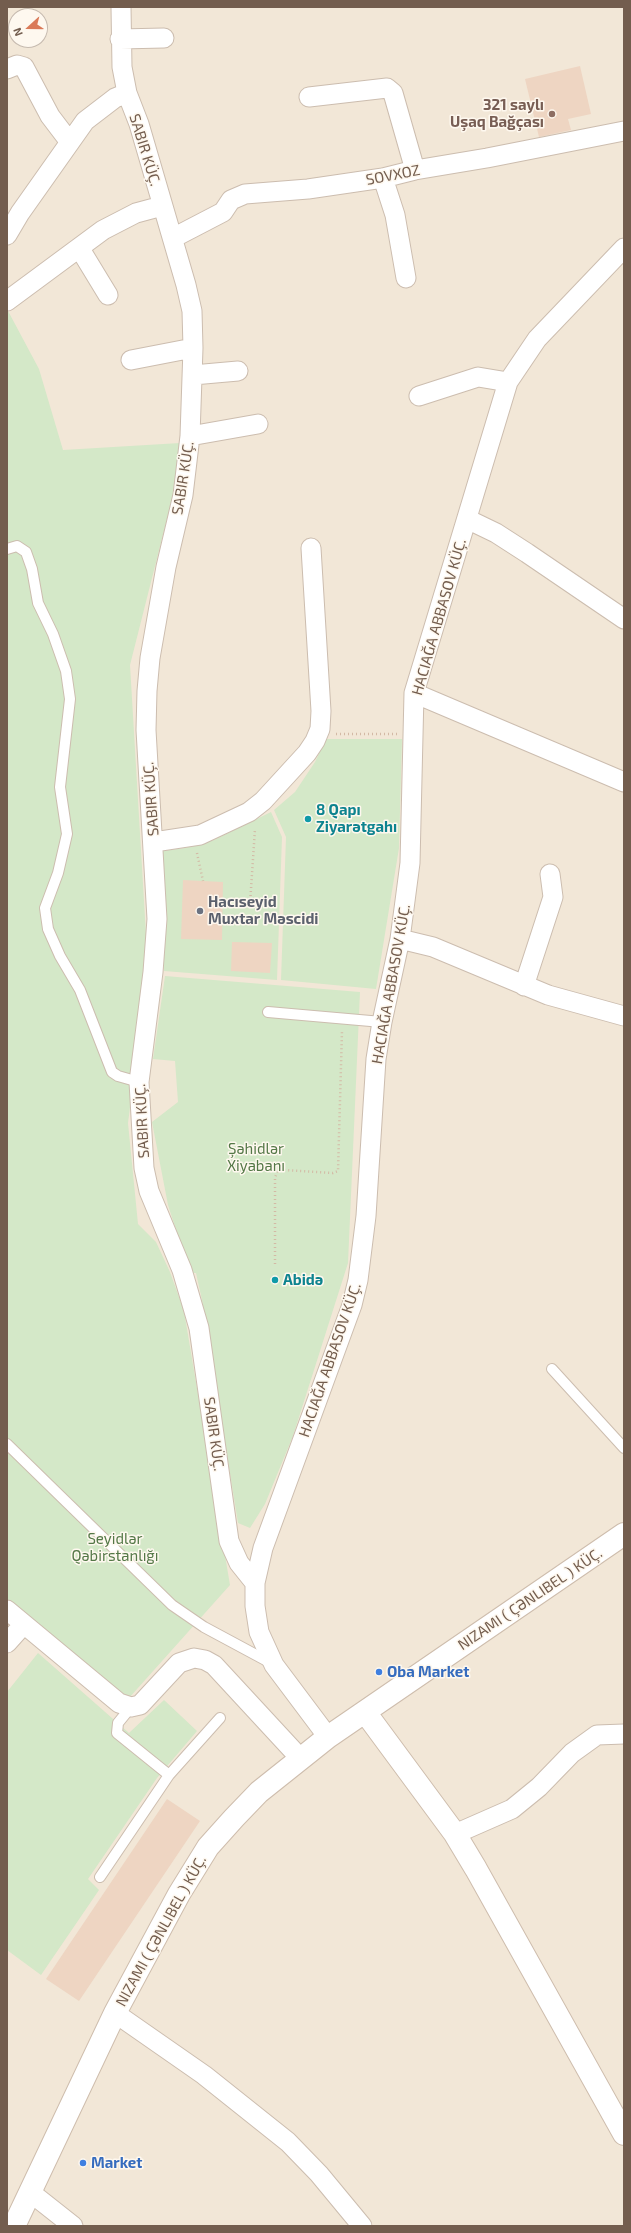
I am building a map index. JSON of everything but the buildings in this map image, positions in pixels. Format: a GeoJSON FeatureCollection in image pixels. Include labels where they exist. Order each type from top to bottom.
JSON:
{"type":"FeatureCollection","features":[{"type":"Feature","properties":{"kind":"main road","name":"NIZAMI ( ÇƏNLIBEL ) KÜÇ."},"geometry":{"type":"LineString","coordinates":[[14,2226],[115,2013],[179,1894],[208,1847],[259,1792],[300,1758],[328,1737],[624,1534]]}},
{"type":"Feature","properties":{"kind":"main road"},"geometry":{"type":"LineString","coordinates":[[365,1712],[455,1834],[624,2134]]}},
{"type":"Feature","properties":{"kind":"street","name":"SABIR KÜÇ."},"geometry":{"type":"LineString","coordinates":[[121,7],[120,39],[122,67],[127,93],[139,124],[162,206],[173,238],[192,311],[193,348],[190,436],[182,496],[166,566],[150,658],[147,691],[147,751],[154,842],[156,919],[155,956],[139,1082],[144,1168],[149,1191],[182,1270],[199,1328],[229,1541],[239,1563],[255,1583]]}},
{"type":"Feature","properties":{"kind":"street"},"geometry":{"type":"LineString","coordinates":[[120,39],[164,38]]}},
{"type":"Feature","properties":{"kind":"street"},"geometry":{"type":"LineString","coordinates":[[7,69],[17,65],[24,67],[50,116],[69,141]]}},
{"type":"Feature","properties":{"kind":"street"},"geometry":{"type":"LineString","coordinates":[[309,97],[387,88],[393,93],[415,170]]}},
{"type":"Feature","properties":{"kind":"street"},"geometry":{"type":"LineString","coordinates":[[7,235],[69,141],[85,121],[100,107],[127,93]]}},
{"type":"Feature","properties":{"kind":"street","name":"SOVXOZ"},"geometry":{"type":"LineString","coordinates":[[173,238],[223,212],[231,200],[245,194],[308,189],[383,178],[415,170],[487,158],[624,131]]}},
{"type":"Feature","properties":{"kind":"street"},"geometry":{"type":"LineString","coordinates":[[383,178],[395,215],[406,278]]}},
{"type":"Feature","properties":{"kind":"street"},"geometry":{"type":"LineString","coordinates":[[7,301],[80,249],[102,230],[120,220],[162,206]]}},
{"type":"Feature","properties":{"kind":"street"},"geometry":{"type":"LineString","coordinates":[[328,1737],[274,1665],[259,1632],[255,1606],[255,1583],[264,1548],[352,1305],[358,1280],[366,1216],[376,1059],[382,1022],[400,938],[410,863],[414,693],[508,382],[537,339],[624,248]]}},
{"type":"Feature","properties":{"kind":"street"},"geometry":{"type":"LineString","coordinates":[[80,249],[108,295]]}},
{"type":"Feature","properties":{"kind":"street"},"geometry":{"type":"LineString","coordinates":[[132,360],[193,348]]}},
{"type":"Feature","properties":{"kind":"street"},"geometry":{"type":"LineString","coordinates":[[193,375],[238,371]]}},
{"type":"Feature","properties":{"kind":"street"},"geometry":{"type":"LineString","coordinates":[[418,396],[478,377],[508,382]]}},
{"type":"Feature","properties":{"kind":"street"},"geometry":{"type":"LineString","coordinates":[[190,436],[258,424]]}},
{"type":"Feature","properties":{"kind":"street"},"geometry":{"type":"LineString","coordinates":[[467,519],[496,533],[624,620]]}},
{"type":"Feature","properties":{"kind":"street"},"geometry":{"type":"LineString","coordinates":[[154,842],[193,836],[238,819],[250,812],[263,801],[307,753],[320,729],[321,711],[311,548]]}},
{"type":"Feature","properties":{"kind":"street"},"geometry":{"type":"LineString","coordinates":[[414,693],[624,782]]}},
{"type":"Feature","properties":{"kind":"street"},"geometry":{"type":"LineString","coordinates":[[524,986],[553,897],[550,874]]}},
{"type":"Feature","properties":{"kind":"street"},"geometry":{"type":"LineString","coordinates":[[400,938],[433,947],[548,995],[624,1016]]}},
{"type":"Feature","properties":{"kind":"street"},"geometry":{"type":"LineString","coordinates":[[7,1610],[119,1703],[131,1707],[140,1705],[179,1662],[194,1658],[205,1660],[214,1665],[300,1758]]}},
{"type":"Feature","properties":{"kind":"street"},"geometry":{"type":"LineString","coordinates":[[7,1643],[24,1624]]}},
{"type":"Feature","properties":{"kind":"street"},"geometry":{"type":"LineString","coordinates":[[455,1834],[512,1809],[539,1787],[572,1753],[597,1735],[624,1734]]}},
{"type":"Feature","properties":{"kind":"street"},"geometry":{"type":"LineString","coordinates":[[115,2013],[204,2074],[288,2142],[319,2174],[362,2226]]}},
{"type":"Feature","properties":{"kind":"street"},"geometry":{"type":"LineString","coordinates":[[30,2192],[73,2226]]}},
{"type":"Feature","properties":{"kind":"lane"},"geometry":{"type":"LineString","coordinates":[[7,548],[17,546],[26,552],[32,569],[38,603],[53,634],[66,671],[70,699],[60,787],[67,834],[58,873],[45,908],[48,929],[60,956],[80,990],[112,1072],[118,1076],[139,1082]]}},
{"type":"Feature","properties":{"kind":"lane"},"geometry":{"type":"LineString","coordinates":[[268,1012],[382,1022]]}},
{"type":"Feature","properties":{"kind":"lane"},"geometry":{"type":"LineString","coordinates":[[552,1369],[624,1448]]}},
{"type":"Feature","properties":{"kind":"lane"},"geometry":{"type":"LineString","coordinates":[[7,1444],[172,1605],[204,1627],[274,1665]]}},
{"type":"Feature","properties":{"kind":"lane"},"geometry":{"type":"LineString","coordinates":[[131,1707],[118,1723],[116,1733],[169,1775]]}},
{"type":"Feature","properties":{"kind":"lane"},"geometry":{"type":"LineString","coordinates":[[100,1877],[169,1775],[220,1718]]}},
{"type":"Feature","properties":{"kind":"path"},"geometry":{"type":"LineString","coordinates":[[320,729],[343,736],[413,734]]}},
{"type":"Feature","properties":{"kind":"path"},"geometry":{"type":"LineString","coordinates":[[250,812],[255,830],[250,904]]}},
{"type":"Feature","properties":{"kind":"path"},"geometry":{"type":"LineString","coordinates":[[193,836],[203,881]]}},
{"type":"Feature","properties":{"kind":"path"},"geometry":{"type":"LineString","coordinates":[[274,1264],[275,1177],[278,1171],[284,1170],[333,1173],[338,1171],[342,1018]]}},
{"type":"Feature","properties":{"kind":"shaded area"},"geometry":{"type":"Polygon","coordinates":[[[7,7],[624,7],[624,2226],[7,2226],[7,7]]]}},
{"type":"Feature","properties":{"kind":"green space","name":"Seyidlər Qəbirstanlığı"},"geometry":{"type":"Polygon","coordinates":[[[7,309],[39,369],[63,450],[180,443],[175,487],[130,665],[148,968],[128,1123],[138,1224],[156,1242],[170,1272],[184,1311],[230,1585],[129,1698],[7,1600],[7,309]]]}},
{"type":"Feature","properties":{"kind":"green space"},"geometry":{"type":"Polygon","coordinates":[[[326,739],[402,739],[399,848],[376,989],[281,980],[286,837],[274,810],[295,792],[315,762],[326,739]]]}},
{"type":"Feature","properties":{"kind":"green space"},"geometry":{"type":"Polygon","coordinates":[[[271,812],[282,837],[277,980],[164,971],[163,851],[185,848],[214,840],[271,812]]]}},
{"type":"Feature","properties":{"kind":"green space","name":"Şəhidlər Xiyabanı"},"geometry":{"type":"Polygon","coordinates":[[[165,976],[360,992],[348,1263],[293,1436],[265,1504],[250,1528],[238,1523],[202,1300],[196,1273],[190,1273],[168,1205],[152,1122],[178,1102],[175,1061],[153,1059],[165,976]]]}},
{"type":"Feature","properties":{"kind":"green space"},"geometry":{"type":"Polygon","coordinates":[[[38,1653],[129,1733],[164,1700],[197,1731],[157,1778],[88,1879],[99,1890],[41,1975],[7,1950],[7,1692],[38,1653]]]}},
{"type":"Feature","properties":{"kind":"place","name":"321 saylı Uşaq Bağçası"},"geometry":{"type":"Point","coordinates":[552,114]}},
{"type":"Feature","properties":{"kind":"place","name":"8 Qapı Ziyarətgahı"},"geometry":{"type":"Point","coordinates":[308,819]}},
{"type":"Feature","properties":{"kind":"place","name":"Hacıseyid Muxtar Məscidi"},"geometry":{"type":"Point","coordinates":[200,911]}},
{"type":"Feature","properties":{"kind":"place","name":"Abidə"},"geometry":{"type":"Point","coordinates":[275,1280]}},
{"type":"Feature","properties":{"kind":"place","name":"Oba Market"},"geometry":{"type":"Point","coordinates":[379,1672]}},
{"type":"Feature","properties":{"kind":"place","name":"Market"},"geometry":{"type":"Point","coordinates":[83,2163]}}]}
